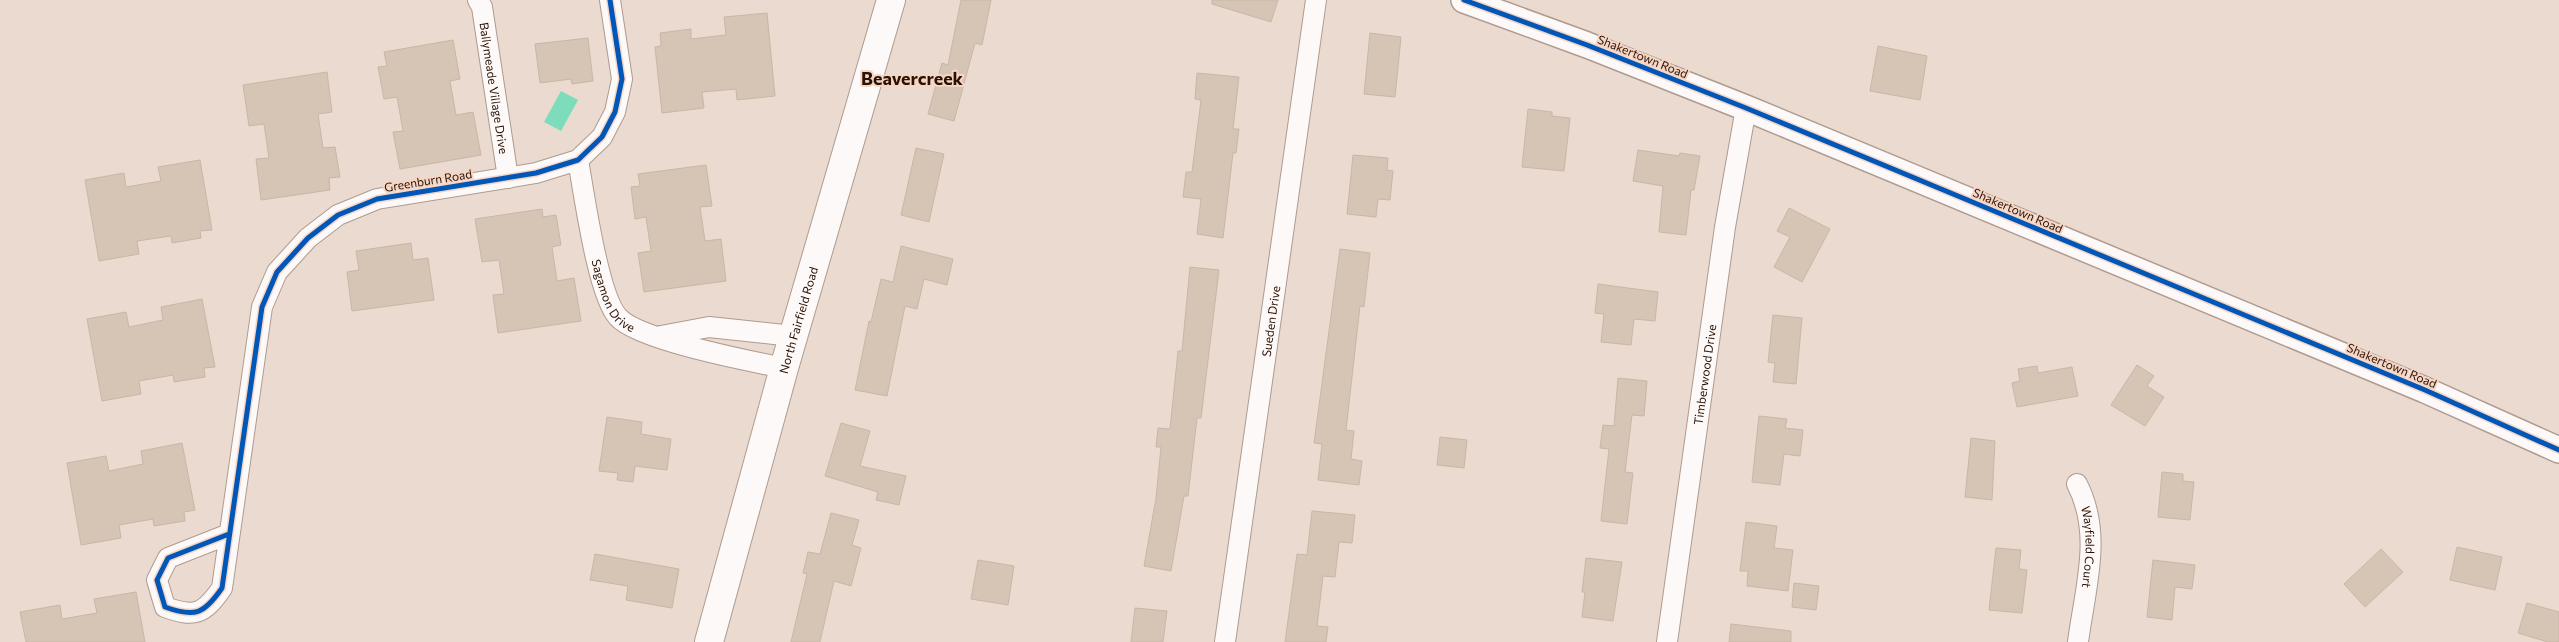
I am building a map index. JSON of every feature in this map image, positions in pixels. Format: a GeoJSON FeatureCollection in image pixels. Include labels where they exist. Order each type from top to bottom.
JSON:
{"type":"FeatureCollection","features":[{"type":"Feature","properties":{"kind":"main road","name":"North Fairfield Road"},"geometry":{"type":"LineString","coordinates":[[709,642],[793,336],[892,0]]}},
{"type":"Feature","properties":{"kind":"street","name":"Ballymeade Village Drive"},"geometry":{"type":"LineString","coordinates":[[478,0],[482,7],[508,178]]}},
{"type":"Feature","properties":{"kind":"street","name":"Greenburn Road"},"geometry":{"type":"LineString","coordinates":[[229,534],[262,307],[277,272],[308,238],[338,215],[377,199],[536,173],[578,160],[602,137],[615,112],[622,79],[610,0]]}},
{"type":"Feature","properties":{"kind":"street","name":"Sueden Drive"},"geometry":{"type":"LineString","coordinates":[[1225,642],[1316,0]]}},
{"type":"Feature","properties":{"kind":"street","name":"Shakertown Road"},"geometry":{"type":"LineString","coordinates":[[1464,0],[1587,45],[1746,108],[2425,390],[2559,450]]}},
{"type":"Feature","properties":{"kind":"street","name":"Timberwood Drive"},"geometry":{"type":"LineString","coordinates":[[1667,642],[1725,227],[1746,108]]}},
{"type":"Feature","properties":{"kind":"street","name":"Sagamon Drive"},"geometry":{"type":"LineString","coordinates":[[578,160],[604,293],[618,318],[637,331],[659,336],[709,326],[793,336]]}},
{"type":"Feature","properties":{"kind":"street"},"geometry":{"type":"LineString","coordinates":[[659,336],[708,352],[784,368]]}},
{"type":"Feature","properties":{"kind":"street","name":"Wayfield Court"},"geometry":{"type":"LineString","coordinates":[[2077,484],[2089,512],[2092,541],[2078,642]]}},
{"type":"Feature","properties":{"kind":"shaded area"},"geometry":{"type":"Polygon","coordinates":[[[561,91],[578,100],[561,131],[544,122],[561,91]]]}},
{"type":"Feature","properties":{"kind":"building"},"geometry":{"type":"Polygon","coordinates":[[[961,0],[991,0],[982,45],[975,43],[954,121],[928,114],[942,63],[948,65],[961,0]]]}},
{"type":"Feature","properties":{"kind":"building"},"geometry":{"type":"Polygon","coordinates":[[[1212,0],[1278,0],[1271,22],[1212,4],[1212,0]]]}},
{"type":"Feature","properties":{"kind":"building"},"geometry":{"type":"Polygon","coordinates":[[[767,13],[775,96],[737,100],[736,89],[702,92],[704,108],[662,113],[655,47],[661,46],[660,33],[691,29],[691,39],[726,35],[724,17],[767,13]]]}},
{"type":"Feature","properties":{"kind":"building"},"geometry":{"type":"Polygon","coordinates":[[[1370,33],[1401,37],[1395,97],[1364,94],[1370,33]]]}},
{"type":"Feature","properties":{"kind":"building"},"geometry":{"type":"Polygon","coordinates":[[[588,38],[593,81],[572,84],[571,79],[540,83],[535,44],[588,38]]]}},
{"type":"Feature","properties":{"kind":"building"},"geometry":{"type":"Polygon","coordinates":[[[453,40],[460,79],[450,81],[456,115],[473,112],[481,155],[400,169],[393,132],[403,131],[397,97],[384,99],[378,67],[387,66],[384,52],[453,40]]]}},
{"type":"Feature","properties":{"kind":"building"},"geometry":{"type":"Polygon","coordinates":[[[1878,46],[1927,56],[1920,100],[1870,91],[1878,46]]]}},
{"type":"Feature","properties":{"kind":"building"},"geometry":{"type":"Polygon","coordinates":[[[327,72],[332,112],[318,114],[323,148],[335,147],[340,177],[329,178],[330,190],[261,200],[256,159],[269,158],[264,124],[249,126],[243,85],[327,72]]]}},
{"type":"Feature","properties":{"kind":"building"},"geometry":{"type":"Polygon","coordinates":[[[1197,73],[1239,77],[1233,129],[1239,129],[1236,153],[1233,153],[1223,238],[1197,234],[1201,199],[1183,197],[1186,172],[1192,172],[1201,100],[1195,99],[1197,73]]]}},
{"type":"Feature","properties":{"kind":"building"},"geometry":{"type":"Polygon","coordinates":[[[1528,109],[1552,112],[1552,116],[1570,118],[1564,171],[1522,167],[1528,109]]]}},
{"type":"Feature","properties":{"kind":"building"},"geometry":{"type":"Polygon","coordinates":[[[916,148],[944,154],[929,222],[901,215],[916,148]]]}},
{"type":"Feature","properties":{"kind":"building"},"geometry":{"type":"Polygon","coordinates":[[[1638,150],[1679,156],[1680,153],[1700,156],[1694,190],[1691,190],[1686,235],[1659,232],[1663,186],[1633,181],[1638,150]]]}},
{"type":"Feature","properties":{"kind":"building"},"geometry":{"type":"Polygon","coordinates":[[[1353,155],[1388,158],[1387,170],[1393,171],[1390,200],[1378,199],[1376,217],[1347,214],[1353,155]]]}},
{"type":"Feature","properties":{"kind":"building"},"geometry":{"type":"Polygon","coordinates":[[[200,160],[212,230],[200,231],[201,238],[172,243],[171,236],[137,241],[139,254],[99,261],[85,180],[124,173],[126,187],[161,181],[158,167],[200,160]]]}},
{"type":"Feature","properties":{"kind":"building"},"geometry":{"type":"Polygon","coordinates":[[[706,165],[712,206],[700,207],[705,241],[721,239],[726,281],[644,292],[638,253],[651,251],[646,217],[635,219],[631,187],[640,186],[638,174],[706,165]]]}},
{"type":"Feature","properties":{"kind":"building"},"geometry":{"type":"Polygon","coordinates":[[[1789,208],[1830,229],[1802,282],[1774,267],[1790,237],[1777,231],[1789,208]]]}},
{"type":"Feature","properties":{"kind":"building"},"geometry":{"type":"Polygon","coordinates":[[[542,209],[543,217],[556,215],[561,245],[552,247],[557,281],[574,278],[581,321],[498,333],[493,295],[504,294],[499,260],[482,262],[475,219],[542,209]]]}},
{"type":"Feature","properties":{"kind":"building"},"geometry":{"type":"Polygon","coordinates":[[[411,243],[413,260],[428,258],[434,300],[352,311],[347,272],[359,270],[356,251],[411,243]]]}},
{"type":"Feature","properties":{"kind":"building"},"geometry":{"type":"Polygon","coordinates":[[[901,246],[953,259],[947,285],[924,279],[917,309],[905,306],[887,396],[855,390],[869,321],[871,322],[881,279],[893,282],[901,246]]]}},
{"type":"Feature","properties":{"kind":"building"},"geometry":{"type":"Polygon","coordinates":[[[1340,249],[1370,253],[1364,307],[1360,306],[1346,430],[1354,431],[1351,459],[1362,461],[1359,485],[1318,480],[1322,444],[1314,443],[1340,249]]]}},
{"type":"Feature","properties":{"kind":"building"},"geometry":{"type":"Polygon","coordinates":[[[1190,267],[1219,270],[1201,418],[1197,418],[1188,496],[1184,496],[1171,571],[1144,566],[1156,498],[1161,447],[1156,447],[1158,428],[1170,429],[1178,351],[1182,351],[1190,267]]]}},
{"type":"Feature","properties":{"kind":"building"},"geometry":{"type":"Polygon","coordinates":[[[1598,284],[1658,292],[1655,321],[1634,319],[1631,345],[1601,342],[1604,314],[1595,313],[1598,284]]]}},
{"type":"Feature","properties":{"kind":"building"},"geometry":{"type":"Polygon","coordinates":[[[202,299],[215,367],[204,368],[205,377],[174,382],[173,375],[139,381],[141,394],[102,401],[87,319],[126,312],[129,327],[163,320],[161,307],[202,299]]]}},
{"type":"Feature","properties":{"kind":"building"},"geometry":{"type":"Polygon","coordinates":[[[1773,315],[1802,318],[1796,384],[1773,382],[1775,363],[1768,362],[1773,315]]]}},
{"type":"Feature","properties":{"kind":"building"},"geometry":{"type":"Polygon","coordinates":[[[2137,365],[2154,376],[2147,386],[2164,397],[2145,426],[2111,405],[2137,365]]]}},
{"type":"Feature","properties":{"kind":"building"},"geometry":{"type":"Polygon","coordinates":[[[2037,366],[2038,373],[2072,367],[2078,396],[2017,407],[2012,383],[2020,381],[2018,369],[2037,366]]]}},
{"type":"Feature","properties":{"kind":"building"},"geometry":{"type":"Polygon","coordinates":[[[1618,378],[1647,381],[1644,416],[1632,415],[1625,472],[1633,473],[1627,524],[1601,521],[1609,449],[1600,448],[1603,425],[1614,426],[1618,378]]]}},
{"type":"Feature","properties":{"kind":"building"},"geometry":{"type":"Polygon","coordinates":[[[1759,416],[1787,419],[1785,428],[1803,430],[1800,456],[1784,454],[1780,485],[1752,482],[1759,416]]]}},
{"type":"Feature","properties":{"kind":"building"},"geometry":{"type":"Polygon","coordinates":[[[607,417],[642,422],[641,434],[671,439],[667,470],[635,466],[633,482],[617,480],[618,473],[599,471],[607,417]]]}},
{"type":"Feature","properties":{"kind":"building"},"geometry":{"type":"Polygon","coordinates":[[[841,423],[870,431],[860,466],[906,476],[899,505],[876,500],[878,492],[825,476],[841,423]]]}},
{"type":"Feature","properties":{"kind":"building"},"geometry":{"type":"Polygon","coordinates":[[[1440,437],[1467,440],[1464,468],[1437,465],[1440,437]]]}},
{"type":"Feature","properties":{"kind":"building"},"geometry":{"type":"Polygon","coordinates":[[[1971,438],[1995,441],[1992,500],[1965,497],[1971,438]]]}},
{"type":"Feature","properties":{"kind":"building"},"geometry":{"type":"Polygon","coordinates":[[[182,443],[195,510],[184,512],[185,521],[154,526],[153,519],[119,525],[121,538],[81,545],[67,463],[106,456],[109,471],[143,464],[141,451],[182,443]]]}},
{"type":"Feature","properties":{"kind":"building"},"geometry":{"type":"Polygon","coordinates":[[[2162,472],[2183,474],[2183,481],[2194,482],[2190,520],[2158,517],[2162,472]]]}},
{"type":"Feature","properties":{"kind":"building"},"geometry":{"type":"Polygon","coordinates":[[[1312,511],[1355,515],[1352,543],[1339,542],[1335,577],[1323,576],[1317,626],[1328,627],[1326,642],[1285,642],[1297,554],[1307,555],[1312,511]]]}},
{"type":"Feature","properties":{"kind":"building"},"geometry":{"type":"Polygon","coordinates":[[[831,513],[859,520],[852,545],[861,548],[851,586],[834,581],[820,642],[791,642],[807,574],[803,573],[808,552],[820,554],[831,513]]]}},
{"type":"Feature","properties":{"kind":"building"},"geometry":{"type":"Polygon","coordinates":[[[1746,522],[1777,526],[1774,548],[1793,550],[1788,591],[1747,586],[1748,571],[1740,571],[1746,522]]]}},
{"type":"Feature","properties":{"kind":"building"},"geometry":{"type":"Polygon","coordinates":[[[2457,547],[2502,557],[2495,590],[2450,580],[2457,547]]]}},
{"type":"Feature","properties":{"kind":"building"},"geometry":{"type":"Polygon","coordinates":[[[1996,548],[2021,550],[2019,569],[2027,570],[2022,613],[1989,610],[1996,548]]]}},
{"type":"Feature","properties":{"kind":"building"},"geometry":{"type":"Polygon","coordinates":[[[2381,549],[2403,572],[2365,607],[2344,584],[2381,549]]]}},
{"type":"Feature","properties":{"kind":"building"},"geometry":{"type":"Polygon","coordinates":[[[595,554],[679,569],[672,608],[626,600],[628,586],[590,580],[595,554]]]}},
{"type":"Feature","properties":{"kind":"building"},"geometry":{"type":"Polygon","coordinates":[[[1586,558],[1622,562],[1613,621],[1582,617],[1585,592],[1582,592],[1586,558]]]}},
{"type":"Feature","properties":{"kind":"building"},"geometry":{"type":"Polygon","coordinates":[[[978,560],[1014,566],[1008,605],[971,599],[978,560]]]}},
{"type":"Feature","properties":{"kind":"building"},"geometry":{"type":"Polygon","coordinates":[[[2153,560],[2195,565],[2192,589],[2175,587],[2172,620],[2147,617],[2153,560]]]}},
{"type":"Feature","properties":{"kind":"building"},"geometry":{"type":"Polygon","coordinates":[[[1794,583],[1819,586],[1816,610],[1792,607],[1794,583]]]}},
{"type":"Feature","properties":{"kind":"building"},"geometry":{"type":"Polygon","coordinates":[[[136,592],[145,642],[26,642],[20,612],[60,605],[62,619],[97,613],[94,599],[136,592]]]}},
{"type":"Feature","properties":{"kind":"building"},"geometry":{"type":"Polygon","coordinates":[[[2527,603],[2559,612],[2559,642],[2548,642],[2518,633],[2527,603]]]}},
{"type":"Feature","properties":{"kind":"building"},"geometry":{"type":"Polygon","coordinates":[[[1135,608],[1167,611],[1163,642],[1131,642],[1135,608]]]}},
{"type":"Feature","properties":{"kind":"building"},"geometry":{"type":"Polygon","coordinates":[[[1731,624],[1791,631],[1791,642],[1729,642],[1731,624]]]}},
{"type":"Feature","properties":{"kind":"cycle path"},"geometry":{"type":"LineString","coordinates":[[229,534],[168,558],[157,580],[165,607],[191,613],[198,611],[210,603],[222,588],[262,307],[277,272],[308,238],[338,215],[377,199],[536,173],[578,160],[602,137],[615,112],[622,79],[610,0]]}},
{"type":"Feature","properties":{"kind":"cycle path"},"geometry":{"type":"LineString","coordinates":[[1464,0],[1587,45],[1746,108],[2425,390],[2559,450]]}},
{"type":"Feature","properties":{"kind":"district","name":"Beavercreek"},"geometry":{"type":"Point","coordinates":[912,78]}}]}
